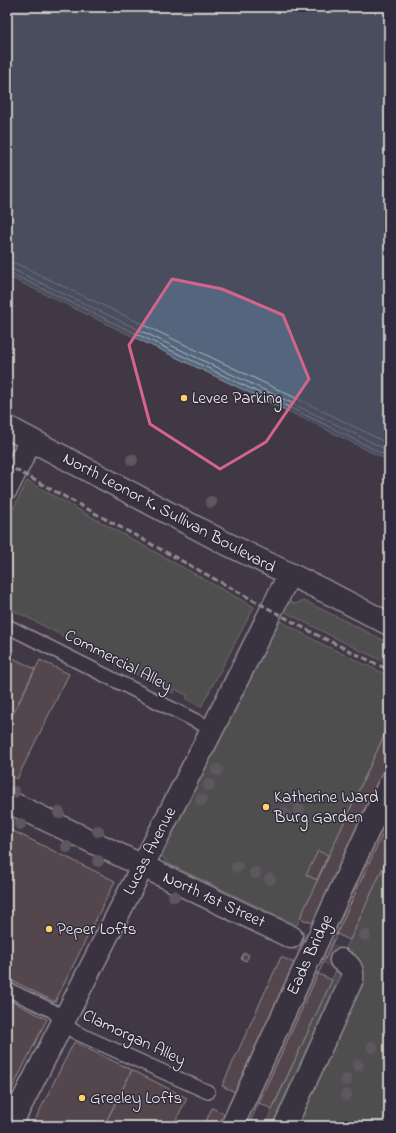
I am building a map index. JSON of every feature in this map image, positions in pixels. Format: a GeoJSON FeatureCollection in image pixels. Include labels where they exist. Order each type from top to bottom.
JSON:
{"type":"FeatureCollection","features":[{"type":"Feature","properties":{"kind":"street","name":"North Leonor K. Sullivan Boulevard"},"geometry":{"type":"LineString","coordinates":[[7,427],[223,542],[389,624]]}},
{"type":"Feature","properties":{"kind":"street"},"geometry":{"type":"LineString","coordinates":[[7,488],[31,440]]}},
{"type":"Feature","properties":{"kind":"street","name":"Lucas Avenue"},"geometry":{"type":"LineString","coordinates":[[10,1126],[289,575]]}},
{"type":"Feature","properties":{"kind":"street","name":"North Leonor K. Sullivan Boulevard"},"geometry":{"type":"LineString","coordinates":[[333,595],[389,608]]}},
{"type":"Feature","properties":{"kind":"street","name":"Eads Bridge"},"geometry":{"type":"LineString","coordinates":[[232,1126],[389,785]]}},
{"type":"Feature","properties":{"kind":"street","name":"North 1st Street"},"geometry":{"type":"LineString","coordinates":[[7,801],[291,937]]}},
{"type":"Feature","properties":{"kind":"street"},"geometry":{"type":"LineString","coordinates":[[285,1126],[350,985],[352,979],[346,964]]}},
{"type":"Feature","properties":{"kind":"lane","name":"Commercial Alley"},"geometry":{"type":"LineString","coordinates":[[7,626],[212,729]]}},
{"type":"Feature","properties":{"kind":"lane","name":"Clamorgan Alley"},"geometry":{"type":"LineString","coordinates":[[7,989],[53,1011],[71,1030],[208,1092]]}},
{"type":"Feature","properties":{"kind":"highlighted area"},"geometry":{"type":"Polygon","coordinates":[[[172,279],[222,289],[283,315],[309,379],[266,442],[220,469],[150,424],[129,345],[172,279]]]}},
{"type":"Feature","properties":{"kind":"shaded area"},"geometry":{"type":"Polygon","coordinates":[[[27,481],[254,607],[201,707],[186,699],[188,696],[175,689],[173,693],[7,607],[7,521],[27,481]]]}},
{"type":"Feature","properties":{"kind":"shaded area"},"geometry":{"type":"Polygon","coordinates":[[[288,601],[295,604],[303,601],[311,604],[389,643],[389,664],[283,611],[288,601]]]}},
{"type":"Feature","properties":{"kind":"shaded area"},"geometry":{"type":"Polygon","coordinates":[[[277,619],[318,642],[389,676],[389,717],[385,725],[388,727],[297,925],[169,864],[162,857],[162,853],[277,619]]]}},
{"type":"Feature","properties":{"kind":"shaded area"},"geometry":{"type":"Polygon","coordinates":[[[389,854],[389,1126],[265,1126],[389,854]]]}},
{"type":"Feature","properties":{"kind":"water"},"geometry":{"type":"Polygon","coordinates":[[[7,7],[389,7],[389,461],[7,276],[7,7]]]}},
{"type":"Feature","properties":{"kind":"building"},"geometry":{"type":"Polygon","coordinates":[[[7,655],[35,669],[7,726],[7,655]]]}},
{"type":"Feature","properties":{"kind":"building"},"geometry":{"type":"Polygon","coordinates":[[[40,660],[69,674],[17,779],[7,774],[7,726],[40,660]]]}},
{"type":"Feature","properties":{"kind":"building"},"geometry":{"type":"Polygon","coordinates":[[[389,717],[389,854],[350,940],[300,918],[388,727],[385,726],[389,717]]]}},
{"type":"Feature","properties":{"kind":"building","name":"Peper Lofts"},"geometry":{"type":"Polygon","coordinates":[[[7,828],[115,881],[55,1002],[7,978],[7,828]]]}},
{"type":"Feature","properties":{"kind":"building"},"geometry":{"type":"Polygon","coordinates":[[[318,851],[328,855],[317,880],[306,875],[318,851]]]}},
{"type":"Feature","properties":{"kind":"building"},"geometry":{"type":"Polygon","coordinates":[[[244,953],[249,955],[246,961],[241,959],[244,953]]]}},
{"type":"Feature","properties":{"kind":"building"},"geometry":{"type":"Polygon","coordinates":[[[281,957],[332,980],[272,1109],[222,1086],[281,957]]]}},
{"type":"Feature","properties":{"kind":"building"},"geometry":{"type":"Polygon","coordinates":[[[7,999],[47,1019],[7,1099],[7,999]]]}},
{"type":"Feature","properties":{"kind":"building","name":"Greeley Lofts"},"geometry":{"type":"Polygon","coordinates":[[[74,1042],[132,1070],[104,1126],[32,1126],[74,1042]]]}},
{"type":"Feature","properties":{"kind":"building"},"geometry":{"type":"Polygon","coordinates":[[[132,1070],[187,1098],[173,1126],[104,1126],[132,1070]]]}},
{"type":"Feature","properties":{"kind":"building"},"geometry":{"type":"Polygon","coordinates":[[[212,1108],[251,1126],[204,1126],[212,1108]]]}},
{"type":"Feature","properties":{"kind":"tunnel"},"geometry":{"type":"LineString","coordinates":[[291,937],[341,960]]}},
{"type":"Feature","properties":{"kind":"tram line"},"geometry":{"type":"LineString","coordinates":[[219,1126],[389,759]]}},
{"type":"Feature","properties":{"kind":"tram line"},"geometry":{"type":"LineString","coordinates":[[248,1126],[389,820]]}},
{"type":"Feature","properties":{"kind":"railway"},"geometry":{"type":"LineString","coordinates":[[7,465],[315,634],[389,670]]}},
{"type":"Feature","properties":{"kind":"place","name":"Levee Parking"},"geometry":{"type":"Point","coordinates":[184,398]}},
{"type":"Feature","properties":{"kind":"place","name":"Katherine Ward Burg Garden"},"geometry":{"type":"Point","coordinates":[266,807]}},
{"type":"Feature","properties":{"kind":"place","name":"Peper Lofts"},"geometry":{"type":"Point","coordinates":[49,929]}},
{"type":"Feature","properties":{"kind":"place","name":"Greeley Lofts"},"geometry":{"type":"Point","coordinates":[82,1098]}}]}
